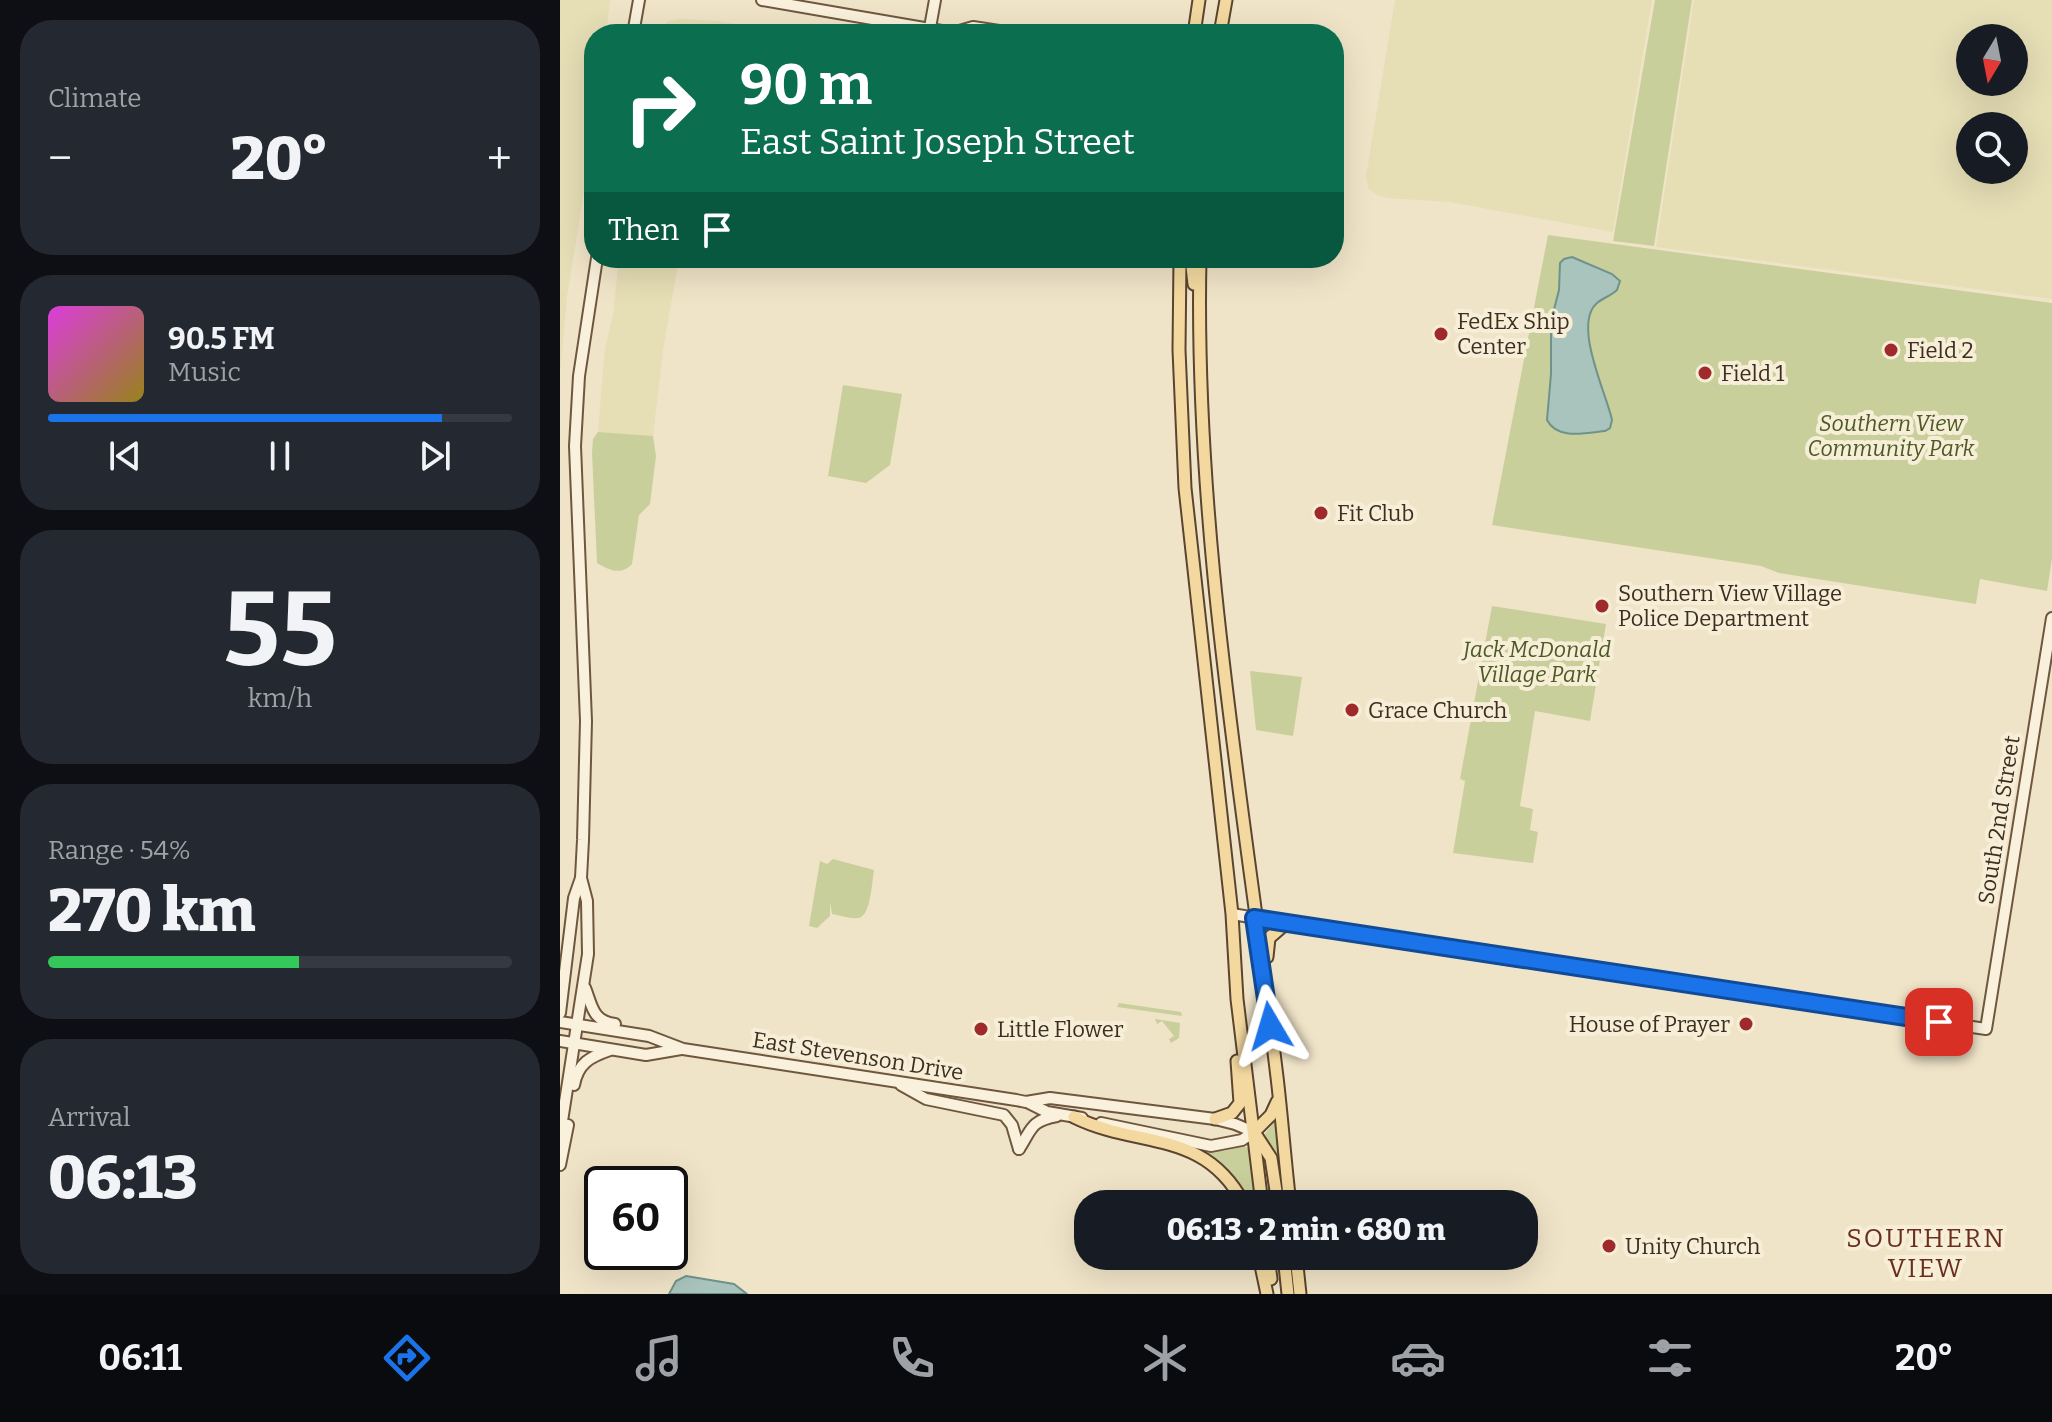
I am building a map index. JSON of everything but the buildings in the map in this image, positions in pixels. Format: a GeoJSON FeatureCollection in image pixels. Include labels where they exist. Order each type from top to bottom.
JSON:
{"type":"FeatureCollection","features":[{"type":"Feature","properties":{"kind":"main road"},"geometry":{"type":"LineString","coordinates":[[1195,24],[1199,0]]}},
{"type":"Feature","properties":{"kind":"main road"},"geometry":{"type":"LineString","coordinates":[[1202,24],[1206,0]]}},
{"type":"Feature","properties":{"kind":"main road"},"geometry":{"type":"LineString","coordinates":[[1222,24],[1226,0]]}},
{"type":"Feature","properties":{"kind":"main road"},"geometry":{"type":"LineString","coordinates":[[1180,268],[1179,350],[1185,488],[1260,1190]]}},
{"type":"Feature","properties":{"kind":"main road"},"geometry":{"type":"LineString","coordinates":[[1192,268],[1198,316]]}},
{"type":"Feature","properties":{"kind":"main road"},"geometry":{"type":"LineString","coordinates":[[1200,268],[1202,446],[1209,546],[1289,1190]]}},
{"type":"Feature","properties":{"kind":"main road"},"geometry":{"type":"LineString","coordinates":[[1272,1049],[1277,1031],[1266,950],[1269,938],[1285,924]]}},
{"type":"Feature","properties":{"kind":"main road"},"geometry":{"type":"LineString","coordinates":[[1215,1119],[1232,1113],[1240,1103],[1231,1006],[1235,969]]}},
{"type":"Feature","properties":{"kind":"main road"},"geometry":{"type":"LineString","coordinates":[[1254,1132],[1271,1115],[1279,1097]]}},
{"type":"Feature","properties":{"kind":"main road"},"geometry":{"type":"LineString","coordinates":[[1069,1116],[1096,1128],[1173,1144],[1197,1154],[1228,1179],[1235,1190]]}},
{"type":"Feature","properties":{"kind":"main road"},"geometry":{"type":"LineString","coordinates":[[1254,1132],[1271,1158],[1276,1190]]}},
{"type":"Feature","properties":{"kind":"main road"},"geometry":{"type":"LineString","coordinates":[[1263,1270],[1270,1294]]}},
{"type":"Feature","properties":{"kind":"main road"},"geometry":{"type":"LineString","coordinates":[[1269,1270],[1270,1294]]}},
{"type":"Feature","properties":{"kind":"main road"},"geometry":{"type":"LineString","coordinates":[[1285,1270],[1288,1294]]}},
{"type":"Feature","properties":{"kind":"main road"},"geometry":{"type":"LineString","coordinates":[[1297,1270],[1300,1294]]}},
{"type":"Feature","properties":{"kind":"street"},"geometry":{"type":"LineString","coordinates":[[635,24],[639,0]]}},
{"type":"Feature","properties":{"kind":"street"},"geometry":{"type":"LineString","coordinates":[[762,0],[891,24]]}},
{"type":"Feature","properties":{"kind":"street"},"geometry":{"type":"LineString","coordinates":[[930,24],[935,0]]}},
{"type":"Feature","properties":{"kind":"street"},"geometry":{"type":"LineString","coordinates":[[560,1134],[583,986],[589,921],[581,878],[586,721],[575,446],[579,376],[595,268]]}},
{"type":"Feature","properties":{"kind":"street","name":"South 2nd Street"},"geometry":{"type":"LineString","coordinates":[[1285,924],[1986,1029],[2052,618]]}},
{"type":"Feature","properties":{"kind":"street"},"geometry":{"type":"LineString","coordinates":[[560,1013],[573,902],[581,878]]}},
{"type":"Feature","properties":{"kind":"street"},"geometry":{"type":"LineString","coordinates":[[560,963],[566,911],[573,902]]}},
{"type":"Feature","properties":{"kind":"street"},"geometry":{"type":"LineString","coordinates":[[1232,914],[1285,924]]}},
{"type":"Feature","properties":{"kind":"street"},"geometry":{"type":"LineString","coordinates":[[583,986],[592,1009],[601,1020],[658,1031],[671,1044]]}},
{"type":"Feature","properties":{"kind":"street","name":"East Stevenson Drive"},"geometry":{"type":"LineString","coordinates":[[560,1022],[649,1036],[683,1049],[1026,1102],[1047,1112],[1211,1146],[1242,1140],[1254,1132]]}},
{"type":"Feature","properties":{"kind":"street","name":"East Stevenson Drive"},"geometry":{"type":"LineString","coordinates":[[560,1041],[646,1055],[683,1049]]}},
{"type":"Feature","properties":{"kind":"street"},"geometry":{"type":"LineString","coordinates":[[560,1165],[577,1071],[585,1061],[610,1050]]}},
{"type":"Feature","properties":{"kind":"street"},"geometry":{"type":"LineString","coordinates":[[896,1082],[926,1099],[1004,1115],[1012,1125],[1019,1149],[1033,1125],[1045,1119],[1069,1116]]}},
{"type":"Feature","properties":{"kind":"street","name":"East Stevenson Drive"},"geometry":{"type":"LineString","coordinates":[[1026,1102],[1050,1098],[1215,1119],[1254,1132]]}},
{"type":"Feature","properties":{"kind":"shaded area"},"geometry":{"type":"Polygon","coordinates":[[[560,0],[610,0],[607,24],[584,24],[584,191],[567,297],[560,374],[560,0]]]}},
{"type":"Feature","properties":{"kind":"shaded area"},"geometry":{"type":"Polygon","coordinates":[[[1395,0],[1652,0],[1613,232],[1450,202],[1387,198],[1368,188],[1366,176],[1395,0]]]}},
{"type":"Feature","properties":{"kind":"shaded area"},"geometry":{"type":"Polygon","coordinates":[[[1694,0],[2052,0],[2052,299],[1656,247],[1694,0]]]}},
{"type":"Feature","properties":{"kind":"shaded area"},"geometry":{"type":"Polygon","coordinates":[[[681,19],[737,24],[666,24],[681,19]]]}},
{"type":"Feature","properties":{"kind":"shaded area"},"geometry":{"type":"Polygon","coordinates":[[[618,268],[677,268],[653,436],[598,432],[605,348],[613,315],[618,268]]]}},
{"type":"Feature","properties":{"kind":"green space"},"geometry":{"type":"Polygon","coordinates":[[[1655,0],[1692,0],[1654,246],[1613,241],[1655,0]]]}},
{"type":"Feature","properties":{"kind":"green space","name":"Southern View Community Park"},"geometry":{"type":"Polygon","coordinates":[[[1548,235],[2052,303],[2052,558],[2047,591],[1980,579],[1976,604],[1779,573],[1761,566],[1492,525],[1548,235]]]}},
{"type":"Feature","properties":{"kind":"green space"},"geometry":{"type":"Polygon","coordinates":[[[843,385],[902,394],[890,465],[866,483],[828,476],[843,385]]]}},
{"type":"Feature","properties":{"kind":"green space"},"geometry":{"type":"Polygon","coordinates":[[[598,432],[653,436],[656,456],[650,504],[639,515],[632,564],[619,571],[597,563],[592,453],[593,439],[598,432]]]}},
{"type":"Feature","properties":{"kind":"green space","name":"Jack McDonald Village Park"},"geometry":{"type":"Polygon","coordinates":[[[1492,606],[1606,624],[1590,721],[1535,711],[1520,806],[1533,809],[1530,830],[1538,832],[1533,863],[1453,853],[1465,781],[1460,779],[1492,606]]]}},
{"type":"Feature","properties":{"kind":"green space"},"geometry":{"type":"Polygon","coordinates":[[[1250,671],[1302,677],[1293,736],[1256,730],[1250,671]]]}},
{"type":"Feature","properties":{"kind":"green space"},"geometry":{"type":"Polygon","coordinates":[[[833,859],[874,870],[866,912],[858,918],[832,914],[830,902],[830,916],[817,928],[809,926],[820,861],[827,864],[833,859]]]}},
{"type":"Feature","properties":{"kind":"green space"},"geometry":{"type":"Polygon","coordinates":[[[1119,1003],[1181,1012],[1182,1016],[1117,1007],[1119,1003]]]}},
{"type":"Feature","properties":{"kind":"green space"},"geometry":{"type":"Polygon","coordinates":[[[1155,1019],[1180,1023],[1179,1038],[1171,1043],[1169,1039],[1174,1036],[1162,1021],[1157,1024],[1155,1019]]]}},
{"type":"Feature","properties":{"kind":"green space"},"geometry":{"type":"Polygon","coordinates":[[[1276,1120],[1283,1190],[1275,1152],[1264,1135],[1276,1120]]]}},
{"type":"Feature","properties":{"kind":"green space"},"geometry":{"type":"Polygon","coordinates":[[[1243,1146],[1248,1148],[1253,1190],[1236,1190],[1207,1156],[1208,1151],[1243,1146]]]}},
{"type":"Feature","properties":{"kind":"water"},"geometry":{"type":"Polygon","coordinates":[[[1572,257],[1612,274],[1620,281],[1617,290],[1596,304],[1590,314],[1588,328],[1594,361],[1612,420],[1610,428],[1581,434],[1565,433],[1547,420],[1551,321],[1559,290],[1560,263],[1572,257]]]}},
{"type":"Feature","properties":{"kind":"water"},"geometry":{"type":"Polygon","coordinates":[[[686,1276],[734,1284],[747,1294],[669,1294],[676,1281],[686,1276]]]}},
{"type":"Feature","properties":{"kind":"place","name":"FedEx Ship Center"},"geometry":{"type":"Point","coordinates":[1441,334]}},
{"type":"Feature","properties":{"kind":"place","name":"Field 2"},"geometry":{"type":"Point","coordinates":[1891,350]}},
{"type":"Feature","properties":{"kind":"place","name":"Field 1"},"geometry":{"type":"Point","coordinates":[1705,373]}},
{"type":"Feature","properties":{"kind":"place","name":"Fit Club"},"geometry":{"type":"Point","coordinates":[1321,513]}},
{"type":"Feature","properties":{"kind":"place","name":"Southern View Village Police Department"},"geometry":{"type":"Point","coordinates":[1602,606]}},
{"type":"Feature","properties":{"kind":"place","name":"Grace Church"},"geometry":{"type":"Point","coordinates":[1352,710]}},
{"type":"Feature","properties":{"kind":"place","name":"House of Prayer"},"geometry":{"type":"Point","coordinates":[1746,1024]}},
{"type":"Feature","properties":{"kind":"place","name":"Little Flower"},"geometry":{"type":"Point","coordinates":[981,1029]}},
{"type":"Feature","properties":{"kind":"place","name":"Unity Church"},"geometry":{"type":"Point","coordinates":[1609,1246]}},
{"type":"Feature","properties":{"kind":"district","name":"SOUTHERN VIEW"},"geometry":{"type":"Point","coordinates":[1926,1253]}},
{"type":"Feature","properties":{"kind":"route"},"geometry":{"type":"LineString","coordinates":[[1270,1026],[1254,918],[1507,959],[1939,1022]]}}]}
